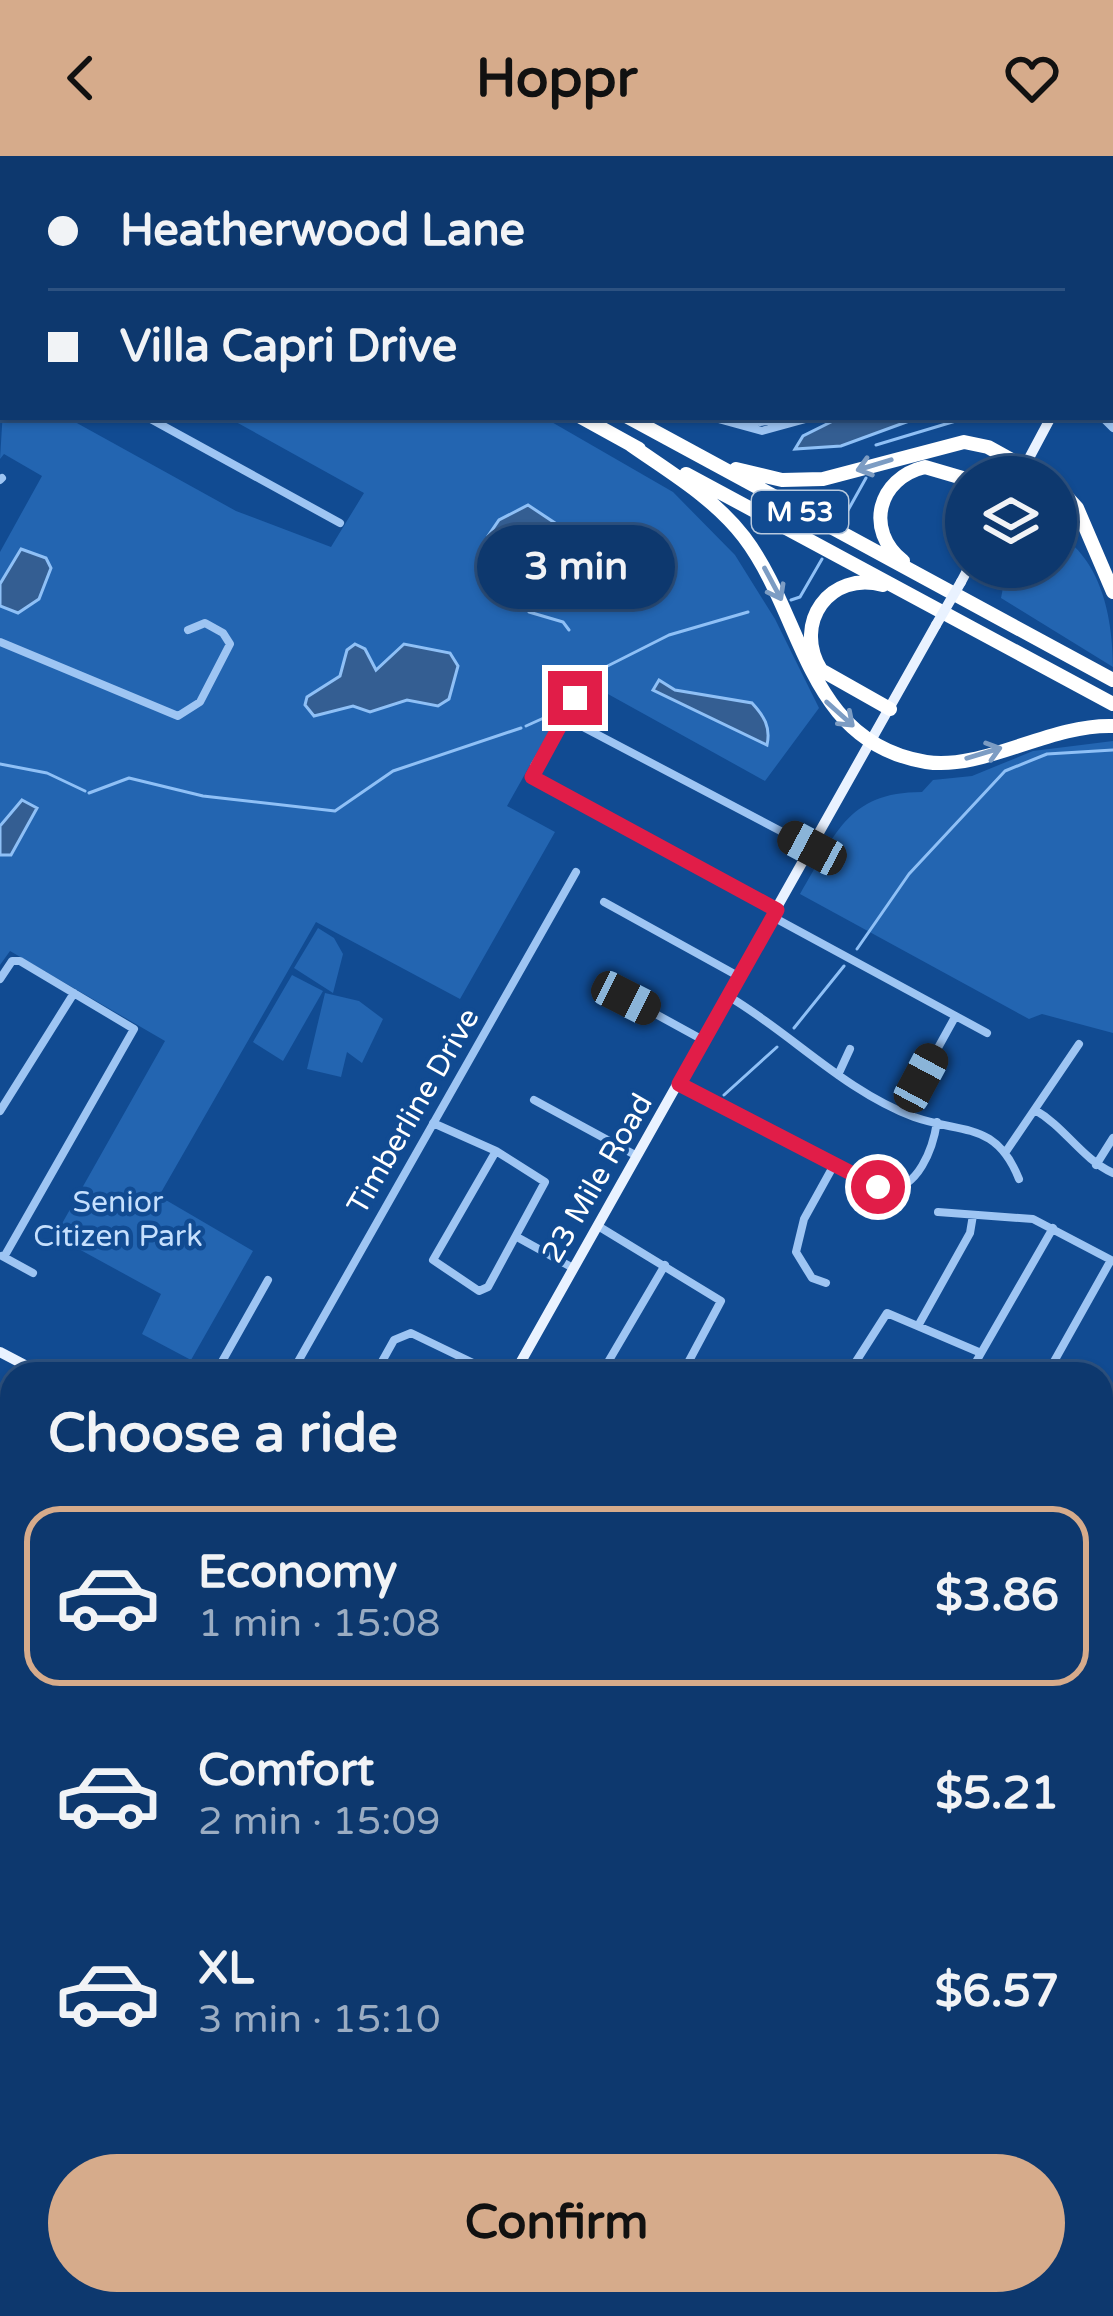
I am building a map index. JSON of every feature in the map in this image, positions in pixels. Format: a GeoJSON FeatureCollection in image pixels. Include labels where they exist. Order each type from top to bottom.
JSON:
{"type":"FeatureCollection","features":[{"type":"Feature","properties":{"kind":"highway","name":"M 53"},"geometry":{"type":"LineString","coordinates":[[586,420],[1113,704]]}},
{"type":"Feature","properties":{"kind":"highway","name":"M 53"},"geometry":{"type":"LineString","coordinates":[[634,420],[1113,680]]}},
{"type":"Feature","properties":{"kind":"highway"},"geometry":{"type":"LineString","coordinates":[[660,434],[740,471],[782,480],[836,476],[957,442],[983,445],[999,456]]}},
{"type":"Feature","properties":{"kind":"highway"},"geometry":{"type":"LineString","coordinates":[[631,445],[704,497],[743,536],[784,604],[825,700],[873,740],[908,758],[950,763],[1062,729],[1113,726]]}},
{"type":"Feature","properties":{"kind":"highway"},"geometry":{"type":"LineString","coordinates":[[941,587],[892,552],[880,529],[880,508],[894,482],[919,468],[945,469]]}},
{"type":"Feature","properties":{"kind":"highway"},"geometry":{"type":"LineString","coordinates":[[1077,508],[1113,592]]}},
{"type":"Feature","properties":{"kind":"highway"},"geometry":{"type":"LineString","coordinates":[[890,709],[821,670],[809,633],[813,614],[841,586],[871,582],[913,597]]}},
{"type":"Feature","properties":{"kind":"main road"},"geometry":{"type":"LineString","coordinates":[[1030,456],[1049,420]]}},
{"type":"Feature","properties":{"kind":"main road","name":"23 Mile Road"},"geometry":{"type":"LineString","coordinates":[[521,1362],[958,588]]}},
{"type":"Feature","properties":{"kind":"street"},"geometry":{"type":"LineString","coordinates":[[152,420],[341,523]]}},
{"type":"Feature","properties":{"kind":"street"},"geometry":{"type":"LineString","coordinates":[[723,420],[762,430],[801,420]]}},
{"type":"Feature","properties":{"kind":"street"},"geometry":{"type":"LineString","coordinates":[[3,640],[178,716],[200,702],[230,644],[205,623],[188,630]]}},
{"type":"Feature","properties":{"kind":"street"},"geometry":{"type":"LineString","coordinates":[[575,698],[534,766],[534,779],[987,1034]]}},
{"type":"Feature","properties":{"kind":"street"},"geometry":{"type":"LineString","coordinates":[[563,717],[812,848]]}},
{"type":"Feature","properties":{"kind":"street","name":"Timberline Drive"},"geometry":{"type":"LineString","coordinates":[[298,1362],[576,872]]}},
{"type":"Feature","properties":{"kind":"street"},"geometry":{"type":"LineString","coordinates":[[604,902],[739,977]]}},
{"type":"Feature","properties":{"kind":"street"},"geometry":{"type":"LineString","coordinates":[[0,979],[16,960],[134,1027],[2,1256],[33,1273]]}},
{"type":"Feature","properties":{"kind":"street"},"geometry":{"type":"LineString","coordinates":[[610,989],[704,1040]]}},
{"type":"Feature","properties":{"kind":"street"},"geometry":{"type":"LineString","coordinates":[[0,1111],[74,992]]}},
{"type":"Feature","properties":{"kind":"street"},"geometry":{"type":"LineString","coordinates":[[728,996],[838,1075],[903,1111],[975,1130],[1005,1153],[1019,1179]]}},
{"type":"Feature","properties":{"kind":"street"},"geometry":{"type":"LineString","coordinates":[[903,1111],[955,1017]]}},
{"type":"Feature","properties":{"kind":"street"},"geometry":{"type":"LineString","coordinates":[[1005,1153],[1079,1044]]}},
{"type":"Feature","properties":{"kind":"street"},"geometry":{"type":"LineString","coordinates":[[838,1075],[850,1049]]}},
{"type":"Feature","properties":{"kind":"street"},"geometry":{"type":"LineString","coordinates":[[679,1084],[887,1190],[907,1185],[932,1145],[937,1122]]}},
{"type":"Feature","properties":{"kind":"street"},"geometry":{"type":"LineString","coordinates":[[534,1100],[638,1156]]}},
{"type":"Feature","properties":{"kind":"street"},"geometry":{"type":"LineString","coordinates":[[1035,1110],[1066,1129],[1096,1165],[1113,1174]]}},
{"type":"Feature","properties":{"kind":"street"},"geometry":{"type":"LineString","coordinates":[[434,1123],[496,1151],[545,1182],[482,1291],[434,1264],[496,1151]]}},
{"type":"Feature","properties":{"kind":"street"},"geometry":{"type":"LineString","coordinates":[[1096,1165],[1113,1138]]}},
{"type":"Feature","properties":{"kind":"street"},"geometry":{"type":"LineString","coordinates":[[826,1282],[812,1278],[802,1266],[798,1237],[836,1163]]}},
{"type":"Feature","properties":{"kind":"street"},"geometry":{"type":"LineString","coordinates":[[938,1212],[1020,1216],[1053,1228],[1112,1261],[1054,1362]]}},
{"type":"Feature","properties":{"kind":"street"},"geometry":{"type":"LineString","coordinates":[[917,1326],[970,1233],[974,1215]]}},
{"type":"Feature","properties":{"kind":"street"},"geometry":{"type":"LineString","coordinates":[[598,1226],[722,1300],[688,1362]]}},
{"type":"Feature","properties":{"kind":"street"},"geometry":{"type":"LineString","coordinates":[[976,1362],[1053,1228]]}},
{"type":"Feature","properties":{"kind":"street"},"geometry":{"type":"LineString","coordinates":[[517,1237],[574,1269]]}},
{"type":"Feature","properties":{"kind":"street"},"geometry":{"type":"LineString","coordinates":[[608,1362],[665,1265]]}},
{"type":"Feature","properties":{"kind":"street"},"geometry":{"type":"LineString","coordinates":[[222,1362],[268,1280]]}},
{"type":"Feature","properties":{"kind":"street"},"geometry":{"type":"LineString","coordinates":[[856,1362],[887,1313],[981,1353]]}},
{"type":"Feature","properties":{"kind":"street"},"geometry":{"type":"LineString","coordinates":[[382,1362],[394,1340],[411,1333],[471,1362]]}},
{"type":"Feature","properties":{"kind":"green space","name":"Senior Citizen Park"},"geometry":{"type":"Polygon","coordinates":[[[2,420],[71,420],[236,511],[331,547],[364,493],[232,420],[548,420],[673,492],[735,555],[775,619],[819,708],[765,781],[579,678],[507,806],[555,832],[460,999],[316,922],[159,1196],[253,1251],[191,1360],[142,1334],[161,1294],[55,1236],[165,1041],[10,951],[0,965],[0,552],[42,476],[4,454],[0,459],[2,420]]]}},
{"type":"Feature","properties":{"kind":"green space"},"geometry":{"type":"Polygon","coordinates":[[[1077,550],[1102,592],[1113,667],[1001,598],[1003,588],[1077,588],[1077,550]]]}},
{"type":"Feature","properties":{"kind":"green space"},"geometry":{"type":"Polygon","coordinates":[[[1113,741],[1113,1033],[1042,1014],[1029,1019],[800,894],[846,821],[876,800],[922,792],[933,780],[972,776],[1033,751],[1113,741]]]}},
{"type":"Feature","properties":{"kind":"green space"},"geometry":{"type":"Polygon","coordinates":[[[318,928],[334,938],[343,954],[333,993],[294,968],[318,928]]]}},
{"type":"Feature","properties":{"kind":"green space"},"geometry":{"type":"Polygon","coordinates":[[[292,975],[323,991],[283,1061],[253,1042],[292,975]]]}},
{"type":"Feature","properties":{"kind":"green space"},"geometry":{"type":"Polygon","coordinates":[[[325,993],[359,1001],[383,1019],[362,1063],[347,1052],[341,1077],[307,1069],[325,993]]]}},
{"type":"Feature","properties":{"kind":"shaded area"},"geometry":{"type":"Polygon","coordinates":[[[835,420],[912,420],[841,446],[795,449],[803,436],[835,420]]]}},
{"type":"Feature","properties":{"kind":"shaded area"},"geometry":{"type":"Polygon","coordinates":[[[528,505],[558,525],[550,558],[522,567],[493,555],[488,536],[499,520],[528,505]]]}},
{"type":"Feature","properties":{"kind":"shaded area"},"geometry":{"type":"Polygon","coordinates":[[[21,549],[46,558],[51,568],[39,599],[18,613],[0,606],[0,584],[21,549]]]}},
{"type":"Feature","properties":{"kind":"shaded area"},"geometry":{"type":"Polygon","coordinates":[[[355,644],[365,649],[376,670],[404,644],[450,653],[458,666],[449,699],[438,706],[407,700],[370,712],[353,706],[314,716],[305,705],[307,697],[340,676],[347,650],[355,644]]]}},
{"type":"Feature","properties":{"kind":"shaded area"},"geometry":{"type":"Polygon","coordinates":[[[659,680],[675,690],[752,703],[766,722],[767,745],[653,690],[659,680]]]}},
{"type":"Feature","properties":{"kind":"shaded area"},"geometry":{"type":"Polygon","coordinates":[[[22,800],[37,808],[11,855],[0,855],[0,826],[22,800]]]}},
{"type":"Feature","properties":{"kind":"waterway"},"geometry":{"type":"LineString","coordinates":[[876,445],[959,420]]}},
{"type":"Feature","properties":{"kind":"waterway"},"geometry":{"type":"LineString","coordinates":[[842,521],[866,478]]}},
{"type":"Feature","properties":{"kind":"waterway"},"geometry":{"type":"LineString","coordinates":[[791,600],[800,597],[822,559]]}},
{"type":"Feature","properties":{"kind":"waterway"},"geometry":{"type":"LineString","coordinates":[[538,581],[539,596],[529,612],[563,622],[569,630]]}},
{"type":"Feature","properties":{"kind":"waterway"},"geometry":{"type":"LineString","coordinates":[[526,726],[557,712],[564,688],[669,635],[748,612]]}},
{"type":"Feature","properties":{"kind":"waterway"},"geometry":{"type":"LineString","coordinates":[[89,793],[129,778],[203,796],[335,811],[393,771],[521,728]]}},
{"type":"Feature","properties":{"kind":"waterway"},"geometry":{"type":"LineString","coordinates":[[857,949],[909,874],[1005,771],[1047,754],[1113,750]]}},
{"type":"Feature","properties":{"kind":"waterway"},"geometry":{"type":"LineString","coordinates":[[0,764],[47,773],[85,791]]}},
{"type":"Feature","properties":{"kind":"waterway"},"geometry":{"type":"LineString","coordinates":[[794,1028],[844,966]]}},
{"type":"Feature","properties":{"kind":"waterway"},"geometry":{"type":"LineString","coordinates":[[724,1095],[777,1047]]}},
{"type":"Feature","properties":{"kind":"route"},"geometry":{"type":"LineString","coordinates":[[575,698],[557,723],[532,777],[777,910],[679,1084],[878,1187]]}}]}
